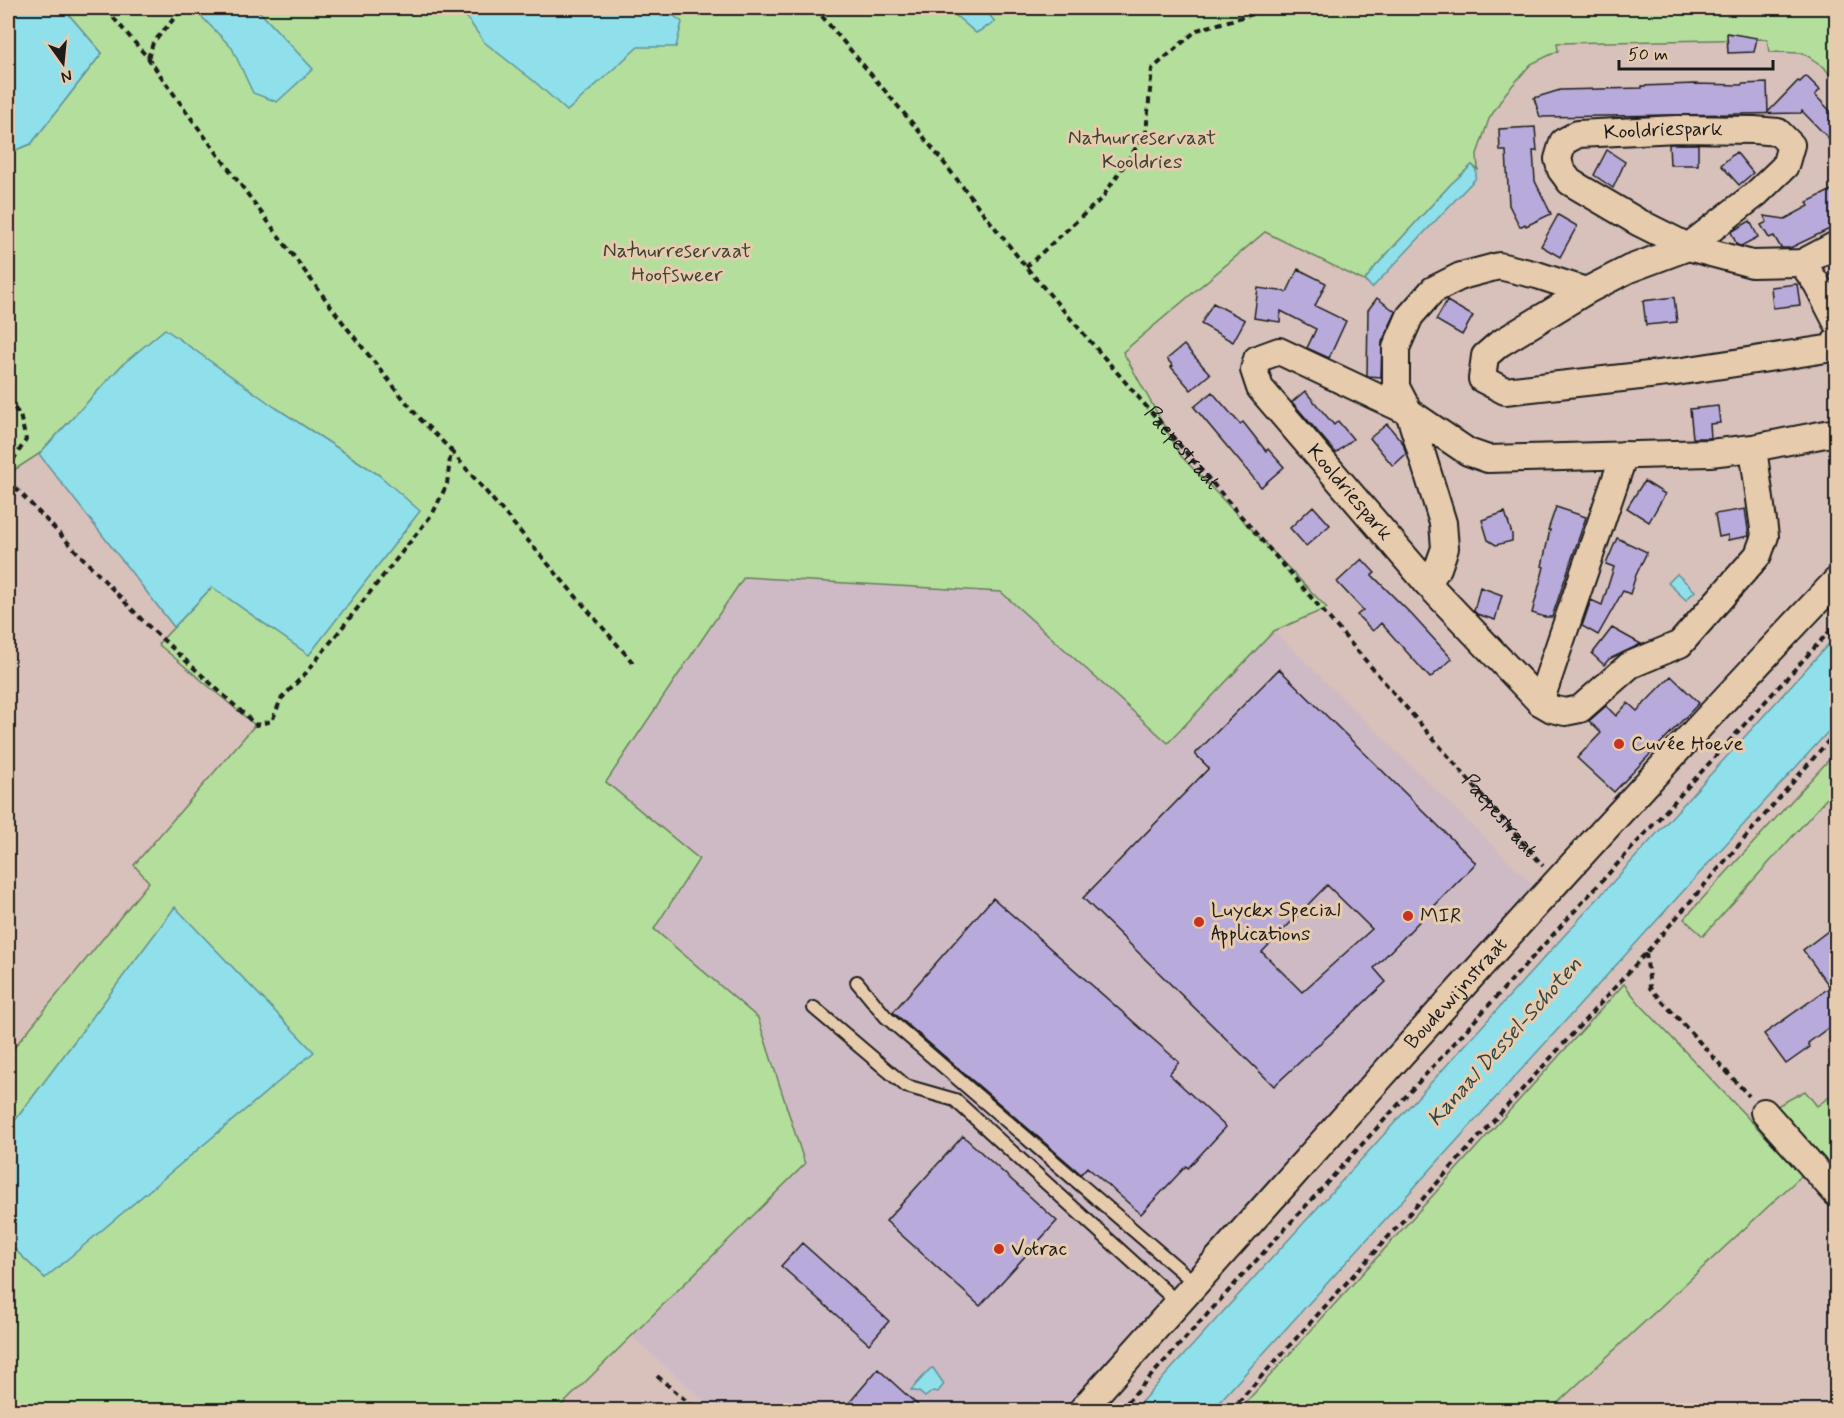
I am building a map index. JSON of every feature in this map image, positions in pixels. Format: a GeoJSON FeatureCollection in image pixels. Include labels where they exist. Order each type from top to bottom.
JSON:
{"type":"FeatureCollection","features":[{"type":"Feature","properties":{"kind":"street","name":"Kooldriespark"},"geometry":{"type":"LineString","coordinates":[[1836,245],[1802,263],[1752,264],[1688,247],[1638,222],[1570,182],[1561,170],[1558,159],[1563,142],[1578,134],[1677,129],[1754,130],[1778,132],[1791,145],[1785,166],[1756,194],[1688,247],[1629,269],[1586,291],[1499,344],[1485,357],[1482,379],[1505,392],[1676,372],[1833,348],[1836,341]]}},
{"type":"Feature","properties":{"kind":"street"},"geometry":{"type":"LineString","coordinates":[[1802,263],[1817,284],[1836,321]]}},
{"type":"Feature","properties":{"kind":"street"},"geometry":{"type":"LineString","coordinates":[[1427,583],[1438,568],[1445,548],[1443,524],[1408,412],[1396,387],[1396,348],[1410,316],[1433,290],[1461,276],[1499,266],[1537,275],[1586,291]]}},
{"type":"Feature","properties":{"kind":"street","name":"Kooldriespark"},"geometry":{"type":"LineString","coordinates":[[1753,448],[1765,536],[1758,555],[1680,644],[1630,665],[1580,710],[1565,712],[1552,709],[1540,702],[1427,583],[1260,388],[1254,370],[1257,358],[1279,351],[1408,412],[1468,452],[1488,459],[1710,453],[1753,448],[1836,432]]}},
{"type":"Feature","properties":{"kind":"street"},"geometry":{"type":"LineString","coordinates":[[1540,702],[1624,455]]}},
{"type":"Feature","properties":{"kind":"street","name":"Boudewijnstraat"},"geometry":{"type":"LineString","coordinates":[[1082,1410],[1557,883],[1836,581]]}},
{"type":"Feature","properties":{"kind":"street"},"geometry":{"type":"LineString","coordinates":[[1764,1112],[1836,1193]]}},
{"type":"Feature","properties":{"kind":"lane"},"geometry":{"type":"LineString","coordinates":[[857,982],[886,1017],[1196,1284]]}},
{"type":"Feature","properties":{"kind":"lane"},"geometry":{"type":"LineString","coordinates":[[814,1008],[906,1086],[955,1100],[1178,1303]]}},
{"type":"Feature","properties":{"kind":"path"},"geometry":{"type":"LineString","coordinates":[[105,8],[148,58],[347,328],[419,418],[451,450],[634,664]]}},
{"type":"Feature","properties":{"kind":"path"},"geometry":{"type":"LineString","coordinates":[[148,58],[153,44],[183,8]]}},
{"type":"Feature","properties":{"kind":"path","name":"Paepestraat"},"geometry":{"type":"LineString","coordinates":[[815,8],[918,130],[1026,267],[1557,883]]}},
{"type":"Feature","properties":{"kind":"path"},"geometry":{"type":"LineString","coordinates":[[1026,267],[1102,198],[1146,133],[1152,69],[1197,30],[1274,8]]}},
{"type":"Feature","properties":{"kind":"path"},"geometry":{"type":"LineString","coordinates":[[8,399],[20,415],[26,440],[8,468]]}},
{"type":"Feature","properties":{"kind":"path"},"geometry":{"type":"LineString","coordinates":[[8,480],[145,623],[256,725],[272,721],[281,699],[306,673],[433,513],[447,484],[451,450]]}},
{"type":"Feature","properties":{"kind":"path"},"geometry":{"type":"LineString","coordinates":[[1120,1410],[1836,624]]}},
{"type":"Feature","properties":{"kind":"path"},"geometry":{"type":"LineString","coordinates":[[1231,1410],[1646,953],[1836,732]]}},
{"type":"Feature","properties":{"kind":"path"},"geometry":{"type":"LineString","coordinates":[[1646,953],[1650,988],[1764,1112]]}},
{"type":"Feature","properties":{"kind":"path"},"geometry":{"type":"LineString","coordinates":[[657,1376],[697,1410]]}},
{"type":"Feature","properties":{"kind":"shaded area"},"geometry":{"type":"Polygon","coordinates":[[[744,577],[1001,592],[1168,743],[1274,631],[1539,891],[1073,1410],[715,1410],[632,1337],[805,1164],[758,1018],[654,929],[606,782],[744,577]]]}},
{"type":"Feature","properties":{"kind":"green space"},"geometry":{"type":"Polygon","coordinates":[[[63,8],[130,8],[134,12],[142,8],[1836,8],[1836,83],[1824,67],[1803,53],[1769,52],[1767,39],[1557,43],[1558,51],[1531,64],[1505,94],[1489,119],[1477,154],[1478,170],[1472,165],[1451,184],[1375,267],[1368,283],[1265,232],[1123,352],[1181,456],[1327,608],[1274,631],[1168,743],[1001,592],[744,577],[606,782],[699,859],[654,929],[758,1018],[805,1164],[557,1410],[8,1410],[8,1243],[45,1278],[175,908],[8,1130],[8,1055],[149,882],[134,865],[255,725],[158,644],[212,587],[379,475],[276,408],[123,364],[39,454],[8,474],[8,153],[31,144],[102,53],[63,8]]]}},
{"type":"Feature","properties":{"kind":"green space"},"geometry":{"type":"Polygon","coordinates":[[[1836,752],[1836,788],[1703,936],[1684,919],[1836,752]]]}},
{"type":"Feature","properties":{"kind":"green space"},"geometry":{"type":"Polygon","coordinates":[[[1624,984],[1639,1003],[1802,1175],[1550,1410],[1239,1410],[1624,984]]]}},
{"type":"Feature","properties":{"kind":"green space"},"geometry":{"type":"Polygon","coordinates":[[[1805,1091],[1817,1106],[1836,1092],[1836,1171],[1777,1106],[1805,1091]]]}},
{"type":"Feature","properties":{"kind":"water"},"geometry":{"type":"Polygon","coordinates":[[[8,8],[63,8],[102,53],[31,144],[8,153],[8,8]]]}},
{"type":"Feature","properties":{"kind":"water"},"geometry":{"type":"Polygon","coordinates":[[[201,8],[256,8],[313,69],[277,102],[253,93],[232,48],[198,13],[201,8]]]}},
{"type":"Feature","properties":{"kind":"water"},"geometry":{"type":"Polygon","coordinates":[[[460,8],[668,8],[666,10],[682,22],[676,47],[638,47],[567,111],[535,82],[484,42],[460,8]]]}},
{"type":"Feature","properties":{"kind":"water"},"geometry":{"type":"Polygon","coordinates":[[[947,8],[984,8],[995,22],[976,33],[947,8]]]}},
{"type":"Feature","properties":{"kind":"water"},"geometry":{"type":"Polygon","coordinates":[[[1472,165],[1476,172],[1475,179],[1372,288],[1365,280],[1375,267],[1451,184],[1472,165]]]}},
{"type":"Feature","properties":{"kind":"water"},"geometry":{"type":"Polygon","coordinates":[[[165,329],[276,408],[379,475],[420,511],[309,655],[212,587],[174,627],[39,454],[123,364],[165,329]]]}},
{"type":"Feature","properties":{"kind":"water"},"geometry":{"type":"Polygon","coordinates":[[[1677,574],[1695,591],[1686,600],[1668,583],[1677,574]]]}},
{"type":"Feature","properties":{"kind":"water","name":"Kanaal Dessel-Schoten"},"geometry":{"type":"Polygon","coordinates":[[[1836,636],[1836,723],[1212,1410],[1134,1410],[1836,636]]]}},
{"type":"Feature","properties":{"kind":"water"},"geometry":{"type":"Polygon","coordinates":[[[175,907],[314,1052],[45,1278],[8,1243],[8,1130],[175,907]]]}},
{"type":"Feature","properties":{"kind":"water"},"geometry":{"type":"Polygon","coordinates":[[[933,1368],[944,1384],[938,1392],[933,1391],[925,1397],[911,1390],[930,1369],[933,1368]]]}},
{"type":"Feature","properties":{"kind":"building"},"geometry":{"type":"Polygon","coordinates":[[[1727,33],[1757,38],[1754,52],[1728,53],[1727,33]]]}},
{"type":"Feature","properties":{"kind":"building"},"geometry":{"type":"Polygon","coordinates":[[[1806,76],[1820,90],[1815,95],[1836,117],[1836,146],[1802,111],[1801,113],[1540,117],[1534,98],[1560,90],[1767,83],[1768,112],[1798,81],[1800,82],[1806,76]]]}},
{"type":"Feature","properties":{"kind":"building"},"geometry":{"type":"Polygon","coordinates":[[[1535,127],[1537,151],[1533,151],[1535,181],[1551,214],[1520,227],[1509,205],[1506,151],[1500,151],[1499,129],[1535,127]]]}},
{"type":"Feature","properties":{"kind":"building"},"geometry":{"type":"Polygon","coordinates":[[[1669,144],[1698,144],[1698,165],[1670,165],[1669,144]]]}},
{"type":"Feature","properties":{"kind":"building"},"geometry":{"type":"Polygon","coordinates":[[[1607,150],[1625,162],[1613,188],[1594,175],[1607,150]]]}},
{"type":"Feature","properties":{"kind":"building"},"geometry":{"type":"Polygon","coordinates":[[[1736,152],[1753,173],[1739,185],[1721,165],[1736,152]]]}},
{"type":"Feature","properties":{"kind":"building"},"geometry":{"type":"Polygon","coordinates":[[[1836,188],[1836,226],[1790,248],[1781,248],[1774,236],[1769,238],[1761,225],[1767,222],[1764,216],[1785,219],[1809,206],[1807,202],[1836,188]]]}},
{"type":"Feature","properties":{"kind":"building"},"geometry":{"type":"Polygon","coordinates":[[[1558,215],[1577,226],[1560,257],[1541,246],[1558,215]]]}},
{"type":"Feature","properties":{"kind":"building"},"geometry":{"type":"Polygon","coordinates":[[[1750,221],[1758,237],[1741,246],[1737,245],[1731,232],[1750,221]]]}},
{"type":"Feature","properties":{"kind":"building"},"geometry":{"type":"Polygon","coordinates":[[[1298,269],[1326,283],[1315,306],[1346,321],[1329,358],[1307,348],[1316,329],[1281,311],[1280,322],[1254,318],[1258,288],[1287,292],[1298,269]]]}},
{"type":"Feature","properties":{"kind":"building"},"geometry":{"type":"Polygon","coordinates":[[[1797,284],[1800,305],[1773,308],[1771,287],[1797,284]]]}},
{"type":"Feature","properties":{"kind":"building"},"geometry":{"type":"Polygon","coordinates":[[[1674,297],[1677,322],[1646,325],[1643,301],[1674,297]]]}},
{"type":"Feature","properties":{"kind":"building"},"geometry":{"type":"Polygon","coordinates":[[[1377,298],[1396,312],[1382,342],[1381,377],[1367,376],[1368,310],[1377,298]]]}},
{"type":"Feature","properties":{"kind":"building"},"geometry":{"type":"Polygon","coordinates":[[[1447,301],[1473,316],[1462,335],[1436,320],[1447,301]]]}},
{"type":"Feature","properties":{"kind":"building"},"geometry":{"type":"Polygon","coordinates":[[[1213,303],[1245,320],[1233,342],[1201,324],[1213,303]]]}},
{"type":"Feature","properties":{"kind":"building"},"geometry":{"type":"Polygon","coordinates":[[[1184,345],[1210,374],[1191,390],[1167,359],[1184,345]]]}},
{"type":"Feature","properties":{"kind":"building"},"geometry":{"type":"Polygon","coordinates":[[[1305,391],[1334,425],[1338,421],[1353,439],[1336,453],[1292,402],[1305,391]]]}},
{"type":"Feature","properties":{"kind":"building"},"geometry":{"type":"Polygon","coordinates":[[[1212,392],[1240,424],[1243,422],[1266,451],[1268,449],[1284,467],[1261,487],[1194,407],[1212,392]]]}},
{"type":"Feature","properties":{"kind":"building"},"geometry":{"type":"Polygon","coordinates":[[[1718,406],[1720,423],[1710,424],[1711,438],[1693,438],[1690,409],[1718,406]]]}},
{"type":"Feature","properties":{"kind":"building"},"geometry":{"type":"Polygon","coordinates":[[[1387,424],[1403,443],[1406,454],[1393,466],[1370,438],[1387,424]]]}},
{"type":"Feature","properties":{"kind":"building"},"geometry":{"type":"Polygon","coordinates":[[[1644,481],[1665,494],[1649,522],[1627,508],[1644,481]]]}},
{"type":"Feature","properties":{"kind":"building"},"geometry":{"type":"Polygon","coordinates":[[[1313,506],[1330,525],[1306,546],[1290,528],[1313,506]]]}},
{"type":"Feature","properties":{"kind":"building"},"geometry":{"type":"Polygon","coordinates":[[[1556,507],[1586,517],[1552,617],[1545,617],[1532,613],[1544,567],[1542,566],[1550,530],[1548,530],[1556,507]]]}},
{"type":"Feature","properties":{"kind":"building"},"geometry":{"type":"Polygon","coordinates":[[[1745,509],[1749,536],[1728,540],[1728,535],[1719,537],[1715,514],[1745,509]]]}},
{"type":"Feature","properties":{"kind":"building"},"geometry":{"type":"Polygon","coordinates":[[[1505,512],[1512,541],[1496,545],[1488,540],[1482,520],[1505,512]]]}},
{"type":"Feature","properties":{"kind":"building"},"geometry":{"type":"Polygon","coordinates":[[[1617,538],[1647,552],[1630,594],[1623,591],[1598,635],[1582,626],[1591,600],[1602,605],[1614,567],[1606,564],[1617,538]]]}},
{"type":"Feature","properties":{"kind":"building"},"geometry":{"type":"Polygon","coordinates":[[[1362,559],[1375,573],[1372,575],[1452,659],[1430,678],[1381,623],[1373,631],[1357,615],[1363,610],[1337,582],[1362,559]]]}},
{"type":"Feature","properties":{"kind":"building"},"geometry":{"type":"Polygon","coordinates":[[[1480,587],[1502,595],[1495,620],[1474,611],[1480,587]]]}},
{"type":"Feature","properties":{"kind":"building"},"geometry":{"type":"Polygon","coordinates":[[[1612,628],[1641,644],[1609,659],[1604,665],[1592,654],[1612,628]]]}},
{"type":"Feature","properties":{"kind":"building"},"geometry":{"type":"Polygon","coordinates":[[[1279,669],[1476,863],[1374,968],[1386,982],[1274,1086],[1083,898],[1209,768],[1195,754],[1279,669]],[[1327,885],[1262,952],[1302,992],[1372,929],[1327,885]]]}},
{"type":"Feature","properties":{"kind":"building"},"geometry":{"type":"Polygon","coordinates":[[[1671,676],[1699,703],[1614,792],[1577,758],[1601,733],[1589,721],[1606,706],[1616,716],[1628,703],[1637,711],[1671,676]]]}},
{"type":"Feature","properties":{"kind":"building"},"geometry":{"type":"Polygon","coordinates":[[[993,898],[1179,1062],[1169,1074],[1226,1127],[1141,1214],[1087,1167],[1081,1174],[893,1012],[993,898]]]}},
{"type":"Feature","properties":{"kind":"building"},"geometry":{"type":"Polygon","coordinates":[[[1836,925],[1836,1022],[1808,1043],[1810,1047],[1786,1064],[1764,1034],[1830,987],[1803,950],[1836,925]]]}},
{"type":"Feature","properties":{"kind":"building"},"geometry":{"type":"Polygon","coordinates":[[[963,1136],[1057,1221],[980,1306],[886,1221],[963,1136]]]}},
{"type":"Feature","properties":{"kind":"building"},"geometry":{"type":"Polygon","coordinates":[[[802,1243],[889,1321],[869,1344],[781,1266],[802,1243]]]}},
{"type":"Feature","properties":{"kind":"building"},"geometry":{"type":"Polygon","coordinates":[[[878,1369],[923,1410],[843,1410],[878,1369]]]}},
{"type":"Feature","properties":{"kind":"place","name":"Cuvée Hoeve"},"geometry":{"type":"Point","coordinates":[1619,744]}},
{"type":"Feature","properties":{"kind":"place","name":"MIR"},"geometry":{"type":"Point","coordinates":[1408,916]}},
{"type":"Feature","properties":{"kind":"place","name":"Luyckx Special Applications"},"geometry":{"type":"Point","coordinates":[1199,922]}},
{"type":"Feature","properties":{"kind":"place","name":"Votrac"},"geometry":{"type":"Point","coordinates":[999,1249]}},
{"type":"Feature","properties":{"kind":"park label","name":"Natuurreservaat Kooldries"},"geometry":{"type":"Point","coordinates":[1142,150]}},
{"type":"Feature","properties":{"kind":"park label","name":"Natuurreservaat Hoofsweer"},"geometry":{"type":"Point","coordinates":[677,263]}}]}
